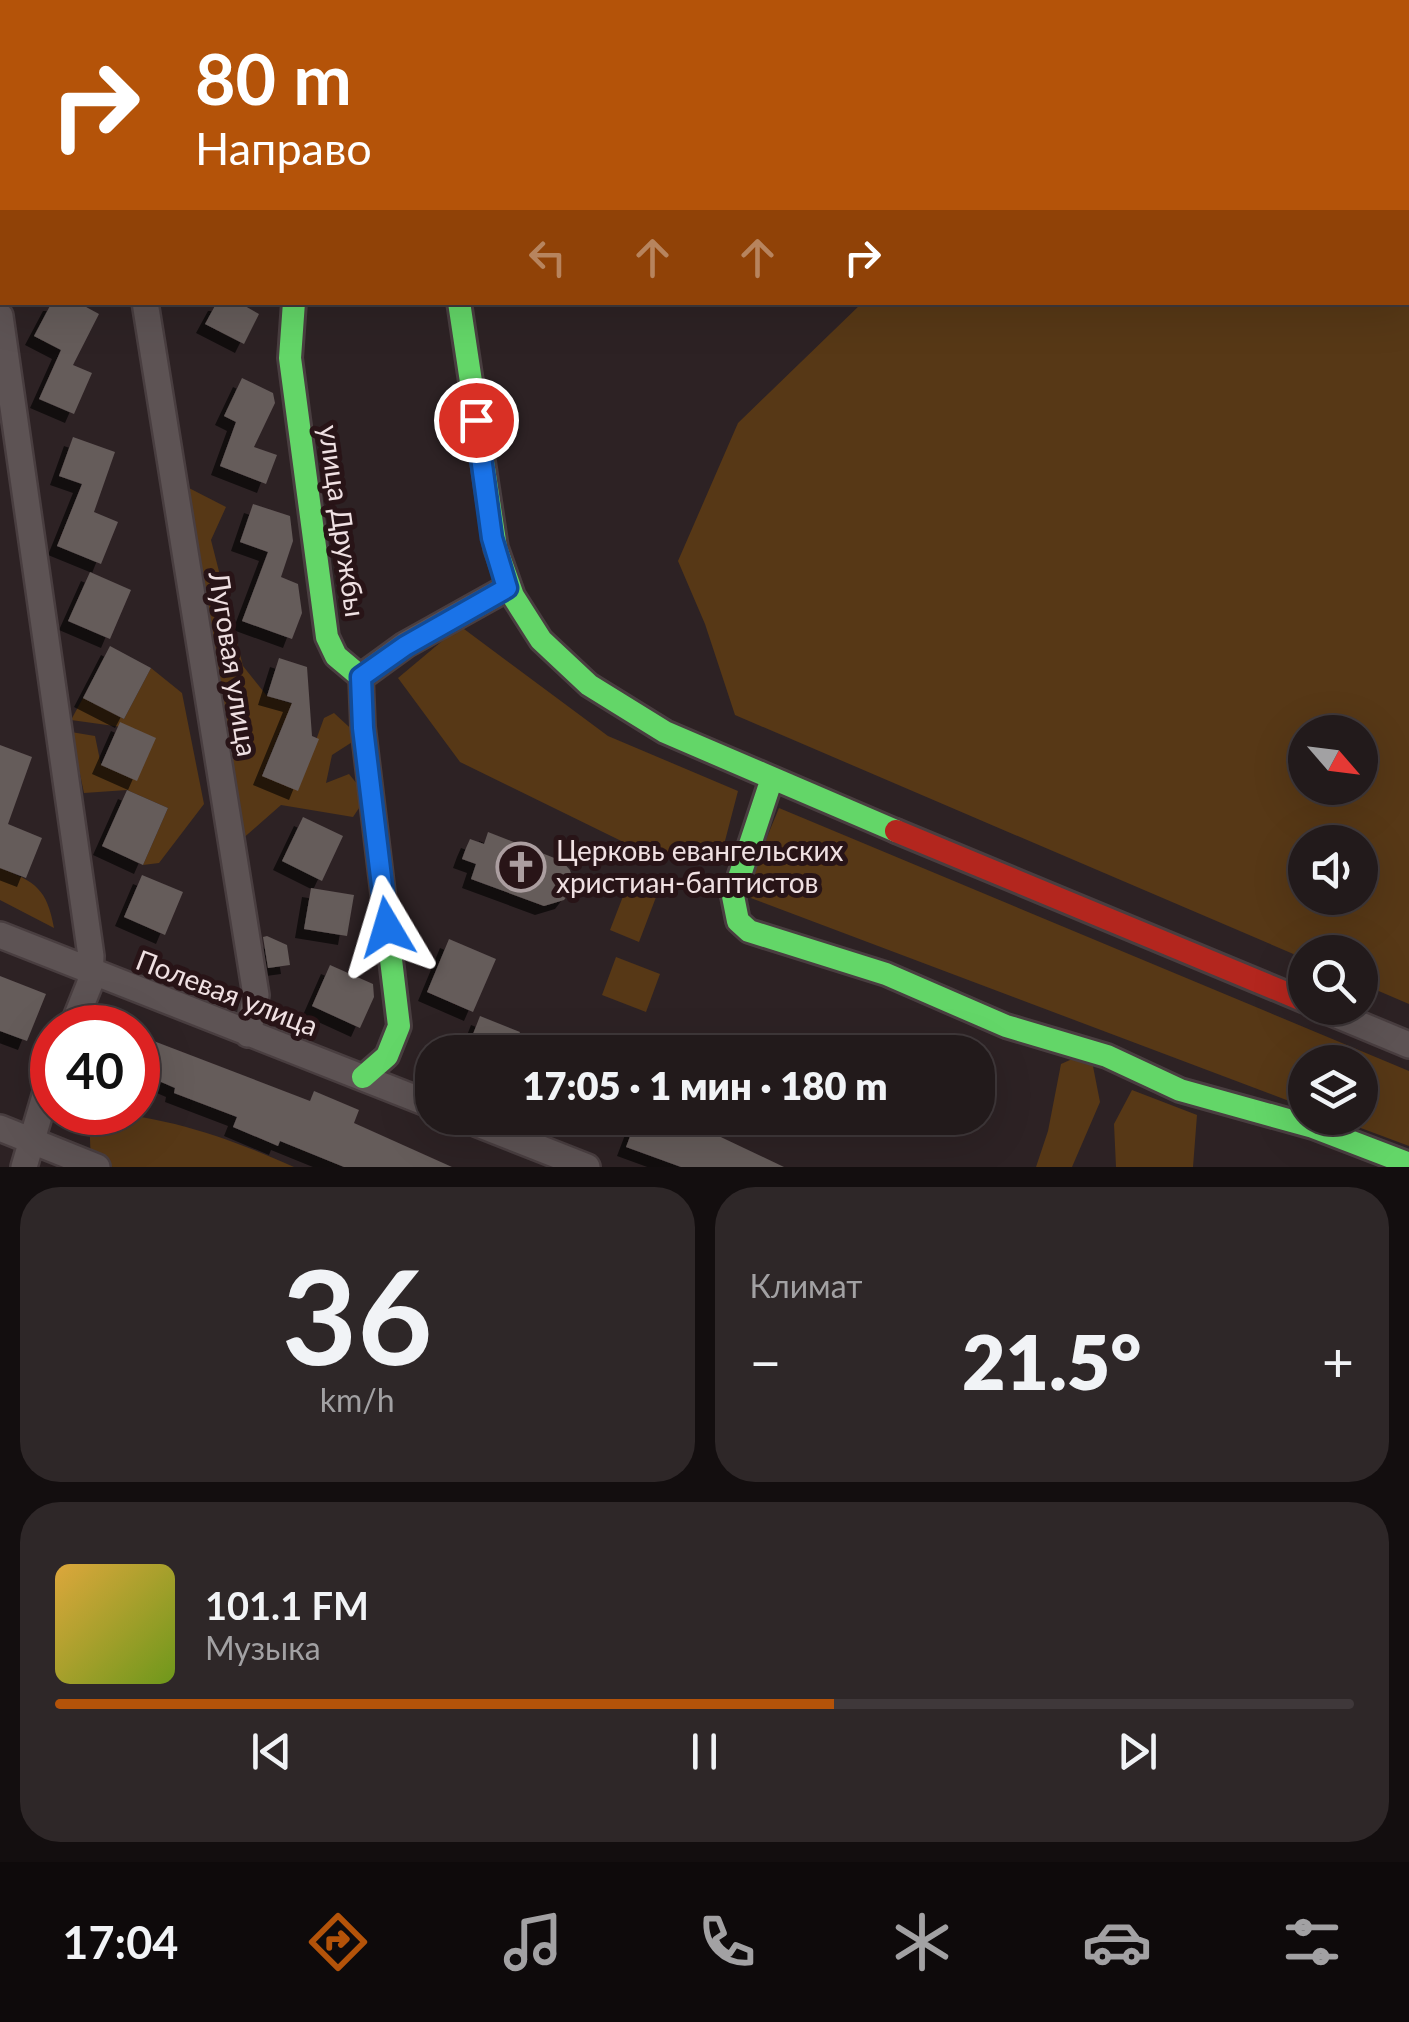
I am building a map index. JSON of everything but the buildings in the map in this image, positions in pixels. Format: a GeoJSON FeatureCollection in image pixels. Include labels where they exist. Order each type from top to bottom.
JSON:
{"type":"FeatureCollection","features":[{"type":"Feature","properties":{"kind":"street","name":"Луговая улица"},"geometry":{"type":"LineString","coordinates":[[145,305],[256,996],[248,1034]]}},
{"type":"Feature","properties":{"kind":"street","name":"улица Дружбы"},"geometry":{"type":"LineString","coordinates":[[294,305],[290,358],[328,636],[336,656],[361,677]]}},
{"type":"Feature","properties":{"kind":"street"},"geometry":{"type":"LineString","coordinates":[[460,305],[492,538],[507,588],[541,640],[598,690],[631,714],[684,742],[1288,994]]}},
{"type":"Feature","properties":{"kind":"street"},"geometry":{"type":"LineString","coordinates":[[0,316],[92,972],[80,1005]]}},
{"type":"Feature","properties":{"kind":"street"},"geometry":{"type":"LineString","coordinates":[[362,1078],[386,1058],[395,1045],[399,1026],[363,728],[361,677],[405,646],[507,588]]}},
{"type":"Feature","properties":{"kind":"street"},"geometry":{"type":"LineString","coordinates":[[771,780],[733,896],[738,921],[749,931],[886,974],[1006,1026],[1107,1056],[1180,1090],[1313,1126],[1407,1163]]}},
{"type":"Feature","properties":{"kind":"street","name":"Полевая улица"},"geometry":{"type":"LineString","coordinates":[[0,935],[415,1099]]}},
{"type":"Feature","properties":{"kind":"street"},"geometry":{"type":"LineString","coordinates":[[1361,1025],[1409,1045]]}},
{"type":"Feature","properties":{"kind":"street"},"geometry":{"type":"LineString","coordinates":[[0,1128],[97,1167]]}},
{"type":"Feature","properties":{"kind":"street"},"geometry":{"type":"LineString","coordinates":[[24,1167],[34,1135]]}},
{"type":"Feature","properties":{"kind":"street"},"geometry":{"type":"LineString","coordinates":[[506,1135],[587,1167]]}},
{"type":"Feature","properties":{"kind":"shaded area"},"geometry":{"type":"Polygon","coordinates":[[[860,305],[1409,305],[1409,1004],[1378,991],[1378,935],[1288,935],[1288,952],[735,715],[705,624],[678,561],[738,423],[860,305]]]}},
{"type":"Feature","properties":{"kind":"shaded area"},"geometry":{"type":"Polygon","coordinates":[[[187,487],[226,507],[211,540],[243,666],[267,696],[310,709],[283,724],[262,775],[298,790],[324,718],[334,713],[360,737],[332,755],[326,783],[349,774],[367,796],[353,817],[281,805],[233,847],[187,487]]]}},
{"type":"Feature","properties":{"kind":"shaded area"},"geometry":{"type":"Polygon","coordinates":[[[460,626],[608,736],[738,791],[720,860],[656,858],[460,762],[398,678],[460,626]]]}},
{"type":"Feature","properties":{"kind":"shaded area"},"geometry":{"type":"Polygon","coordinates":[[[151,668],[182,693],[204,804],[159,863],[143,865],[168,808],[127,790],[84,793],[71,732],[95,736],[101,765],[136,780],[136,729],[71,720],[83,698],[124,719],[151,668]]]}},
{"type":"Feature","properties":{"kind":"shaded area"},"geometry":{"type":"Polygon","coordinates":[[[779,808],[1288,1020],[1288,1025],[1299,1025],[1347,1045],[1288,1045],[1288,1101],[743,895],[779,808]]]}},
{"type":"Feature","properties":{"kind":"shaded area"},"geometry":{"type":"Polygon","coordinates":[[[0,868],[38,889],[48,904],[54,928],[0,900],[0,868]]]}},
{"type":"Feature","properties":{"kind":"shaded area"},"geometry":{"type":"Polygon","coordinates":[[[632,873],[661,884],[639,942],[610,930],[632,873]]]}},
{"type":"Feature","properties":{"kind":"shaded area"},"geometry":{"type":"Polygon","coordinates":[[[616,957],[660,974],[646,1012],[602,995],[616,957]]]}},
{"type":"Feature","properties":{"kind":"shaded area"},"geometry":{"type":"Polygon","coordinates":[[[1090,1051],[1100,1102],[1072,1167],[1036,1167],[1048,1131],[1061,1064],[1090,1051]]]}},
{"type":"Feature","properties":{"kind":"shaded area"},"geometry":{"type":"Polygon","coordinates":[[[1378,1058],[1409,1071],[1409,1146],[1378,1134],[1378,1058]]]}},
{"type":"Feature","properties":{"kind":"shaded area"},"geometry":{"type":"Polygon","coordinates":[[[1132,1090],[1197,1115],[1193,1167],[1116,1167],[1114,1124],[1132,1090]]]}},
{"type":"Feature","properties":{"kind":"shaded area"},"geometry":{"type":"Polygon","coordinates":[[[160,1121],[194,1129],[294,1167],[97,1167],[91,1165],[90,1135],[160,1135],[160,1121]]]}},
{"type":"Feature","properties":{"kind":"traffic: fast"},"geometry":{"type":"LineString","coordinates":[[294,305],[290,358],[327,637],[336,656],[361,677],[363,727],[399,1026],[387,1056],[363,1077]]}},
{"type":"Feature","properties":{"kind":"traffic: fast"},"geometry":{"type":"LineString","coordinates":[[459,305],[496,548],[513,596],[541,640],[589,685],[665,732],[896,831]]}},
{"type":"Feature","properties":{"kind":"traffic: fast"},"geometry":{"type":"LineString","coordinates":[[771,781],[733,896],[738,921],[749,931],[886,974],[1006,1026],[1107,1056],[1180,1090],[1313,1127],[1407,1163]]}},
{"type":"Feature","properties":{"kind":"traffic: jam"},"geometry":{"type":"LineString","coordinates":[[896,831],[1288,994]]}},
{"type":"Feature","properties":{"kind":"place","name":"Церковь евангельских христиан-баптистов"},"geometry":{"type":"Point","coordinates":[521,867]}},
{"type":"Feature","properties":{"kind":"route"},"geometry":{"type":"LineString","coordinates":[[387,927],[360,700],[361,677],[405,646],[507,588],[492,538],[476,420]]}}]}
